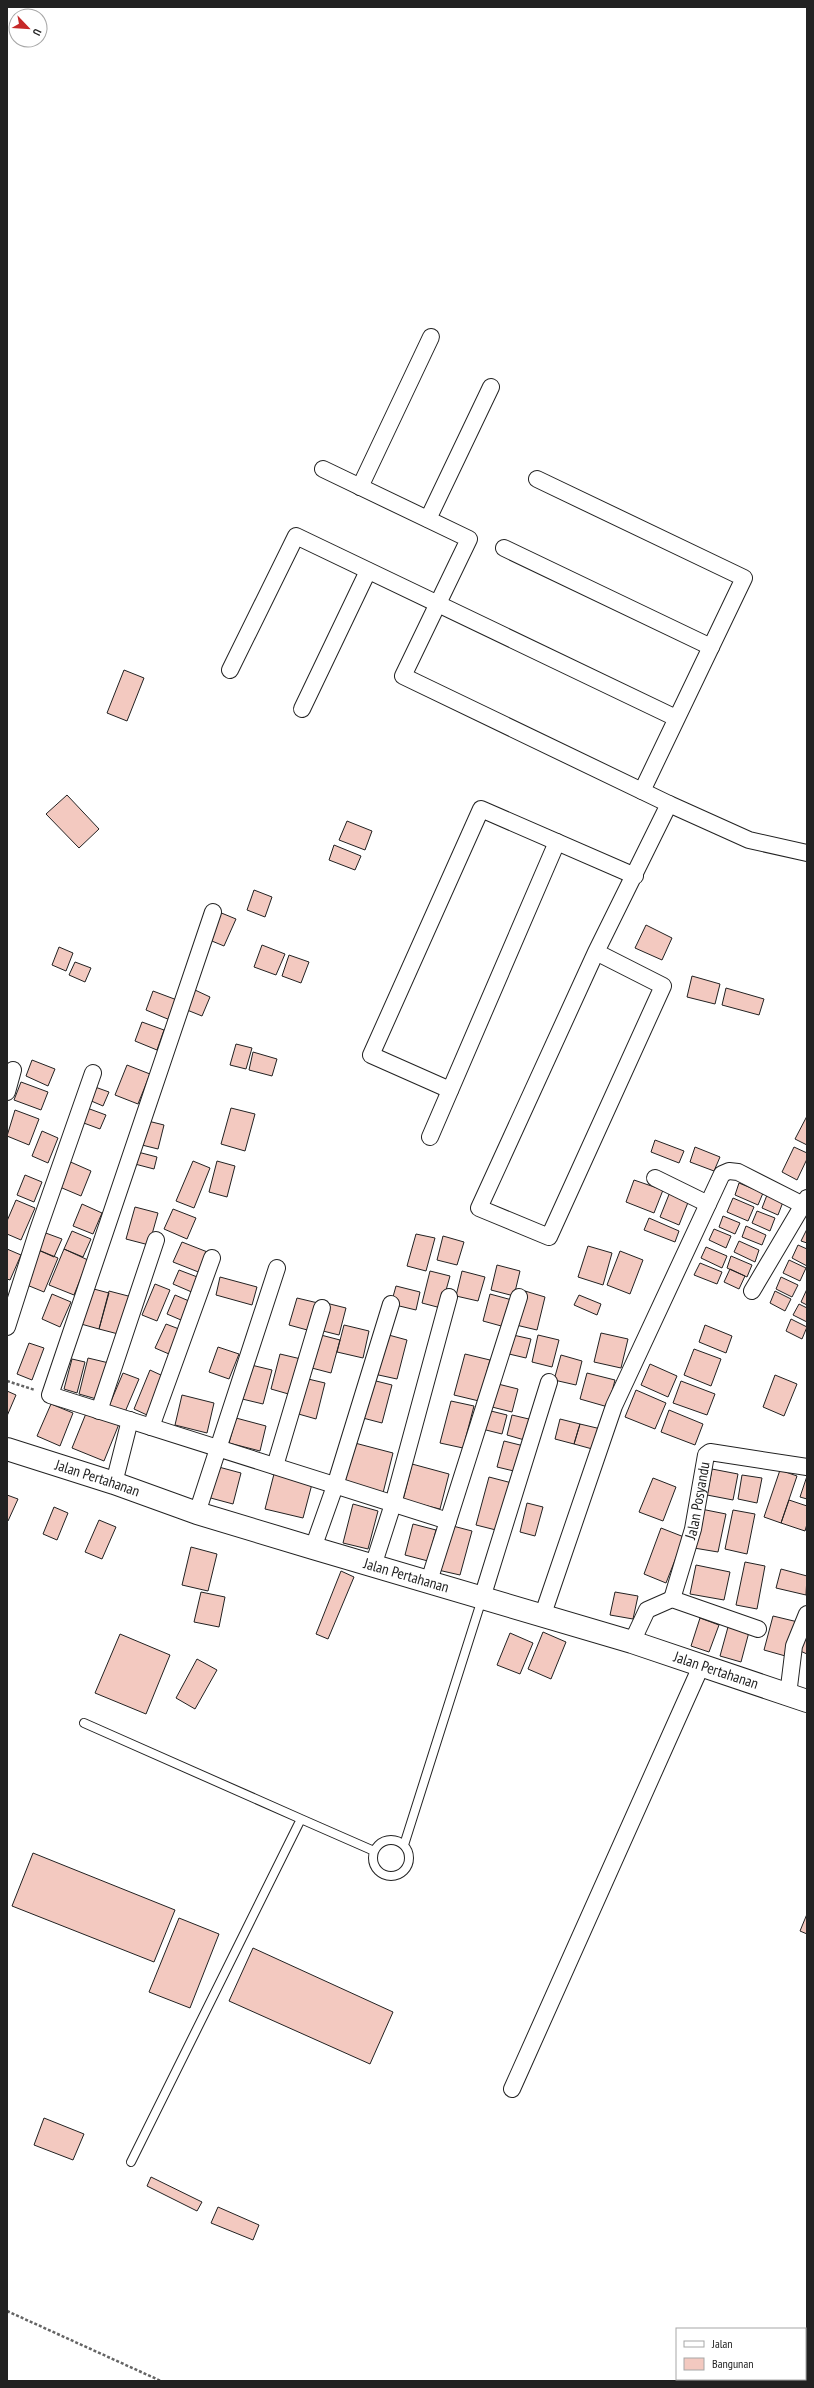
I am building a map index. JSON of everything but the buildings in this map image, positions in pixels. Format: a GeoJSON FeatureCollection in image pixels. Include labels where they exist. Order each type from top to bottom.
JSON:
{"type":"FeatureCollection","features":[{"type":"Feature","properties":{"kind":"main road","name":"Jalan Pertahanan"},"geometry":{"type":"LineString","coordinates":[[7,1449],[114,1483],[197,1512],[313,1548],[429,1581],[482,1598],[543,1614],[702,1664],[798,1698]]}},
{"type":"Feature","properties":{"kind":"street"},"geometry":{"type":"LineString","coordinates":[[360,487],[431,337]]}},
{"type":"Feature","properties":{"kind":"street"},"geometry":{"type":"LineString","coordinates":[[428,519],[491,388]]}},
{"type":"Feature","properties":{"kind":"street"},"geometry":{"type":"LineString","coordinates":[[323,469],[469,539],[403,676],[669,804],[749,840],[807,853]]}},
{"type":"Feature","properties":{"kind":"street"},"geometry":{"type":"LineString","coordinates":[[536,479],[744,578],[642,791]]}},
{"type":"Feature","properties":{"kind":"street"},"geometry":{"type":"LineString","coordinates":[[230,670],[296,536],[676,718]]}},
{"type":"Feature","properties":{"kind":"street"},"geometry":{"type":"LineString","coordinates":[[504,548],[711,647]]}},
{"type":"Feature","properties":{"kind":"street"},"geometry":{"type":"LineString","coordinates":[[302,709],[368,571]]}},
{"type":"Feature","properties":{"kind":"street"},"geometry":{"type":"LineString","coordinates":[[596,952],[663,986],[549,1237],[479,1208],[596,952],[635,876],[669,804]]}},
{"type":"Feature","properties":{"kind":"street"},"geometry":{"type":"LineString","coordinates":[[450,1090],[371,1055],[481,809],[635,876]]}},
{"type":"Feature","properties":{"kind":"street"},"geometry":{"type":"LineString","coordinates":[[430,1137],[557,842]]}},
{"type":"Feature","properties":{"kind":"street"},"geometry":{"type":"LineString","coordinates":[[213,912],[50,1395],[448,1521]]}},
{"type":"Feature","properties":{"kind":"street"},"geometry":{"type":"LineString","coordinates":[[7,1092],[13,1070]]}},
{"type":"Feature","properties":{"kind":"street"},"geometry":{"type":"LineString","coordinates":[[7,1327],[37,1233],[92,1073]]}},
{"type":"Feature","properties":{"kind":"street"},"geometry":{"type":"LineString","coordinates":[[543,1614],[614,1406],[722,1174],[729,1171],[738,1172],[806,1204],[752,1291]]}},
{"type":"Feature","properties":{"kind":"street"},"geometry":{"type":"LineString","coordinates":[[655,1178],[708,1204]]}},
{"type":"Feature","properties":{"kind":"street"},"geometry":{"type":"LineString","coordinates":[[99,1411],[156,1240]]}},
{"type":"Feature","properties":{"kind":"street"},"geometry":{"type":"LineString","coordinates":[[151,1427],[212,1258]]}},
{"type":"Feature","properties":{"kind":"street"},"geometry":{"type":"LineString","coordinates":[[197,1512],[277,1268]]}},
{"type":"Feature","properties":{"kind":"street"},"geometry":{"type":"LineString","coordinates":[[373,1566],[394,1504],[449,1296]]}},
{"type":"Feature","properties":{"kind":"street"},"geometry":{"type":"LineString","coordinates":[[429,1581],[519,1297]]}},
{"type":"Feature","properties":{"kind":"street"},"geometry":{"type":"LineString","coordinates":[[313,1548],[335,1486],[391,1304]]}},
{"type":"Feature","properties":{"kind":"street"},"geometry":{"type":"LineString","coordinates":[[275,1466],[322,1308]]}},
{"type":"Feature","properties":{"kind":"street"},"geometry":{"type":"LineString","coordinates":[[482,1598],[549,1382]]}},
{"type":"Feature","properties":{"kind":"street"},"geometry":{"type":"LineString","coordinates":[[114,1483],[130,1420]]}},
{"type":"Feature","properties":{"kind":"street","name":"Jalan Posyandu"},"geometry":{"type":"LineString","coordinates":[[672,1599],[692,1529],[706,1455],[710,1452],[807,1466]]}},
{"type":"Feature","properties":{"kind":"street"},"geometry":{"type":"LineString","coordinates":[[632,1642],[647,1610],[672,1599],[758,1628]]}},
{"type":"Feature","properties":{"kind":"street"},"geometry":{"type":"LineString","coordinates":[[798,1698],[794,1646],[807,1614]]}},
{"type":"Feature","properties":{"kind":"street"},"geometry":{"type":"LineString","coordinates":[[512,2089],[702,1664]]}},
{"type":"Feature","properties":{"kind":"lane"},"geometry":{"type":"LineString","coordinates":[[404,1845],[482,1598]]}},
{"type":"Feature","properties":{"kind":"lane"},"geometry":{"type":"LineString","coordinates":[[84,1723],[374,1851]]}},
{"type":"Feature","properties":{"kind":"lane"},"geometry":{"type":"LineString","coordinates":[[131,2162],[300,1819]]}},
{"type":"Feature","properties":{"kind":"lane"},"geometry":{"type":"LineString","coordinates":[[384,1841],[398,1841],[404,1845],[408,1851],[408,1865],[398,1874],[391,1876],[384,1874],[374,1865],[374,1851],[384,1841]]}},
{"type":"Feature","properties":{"kind":"path"},"geometry":{"type":"LineString","coordinates":[[7,1381],[50,1395]]}},
{"type":"Feature","properties":{"kind":"path"},"geometry":{"type":"LineString","coordinates":[[7,2311],[161,2381]]}}]}
